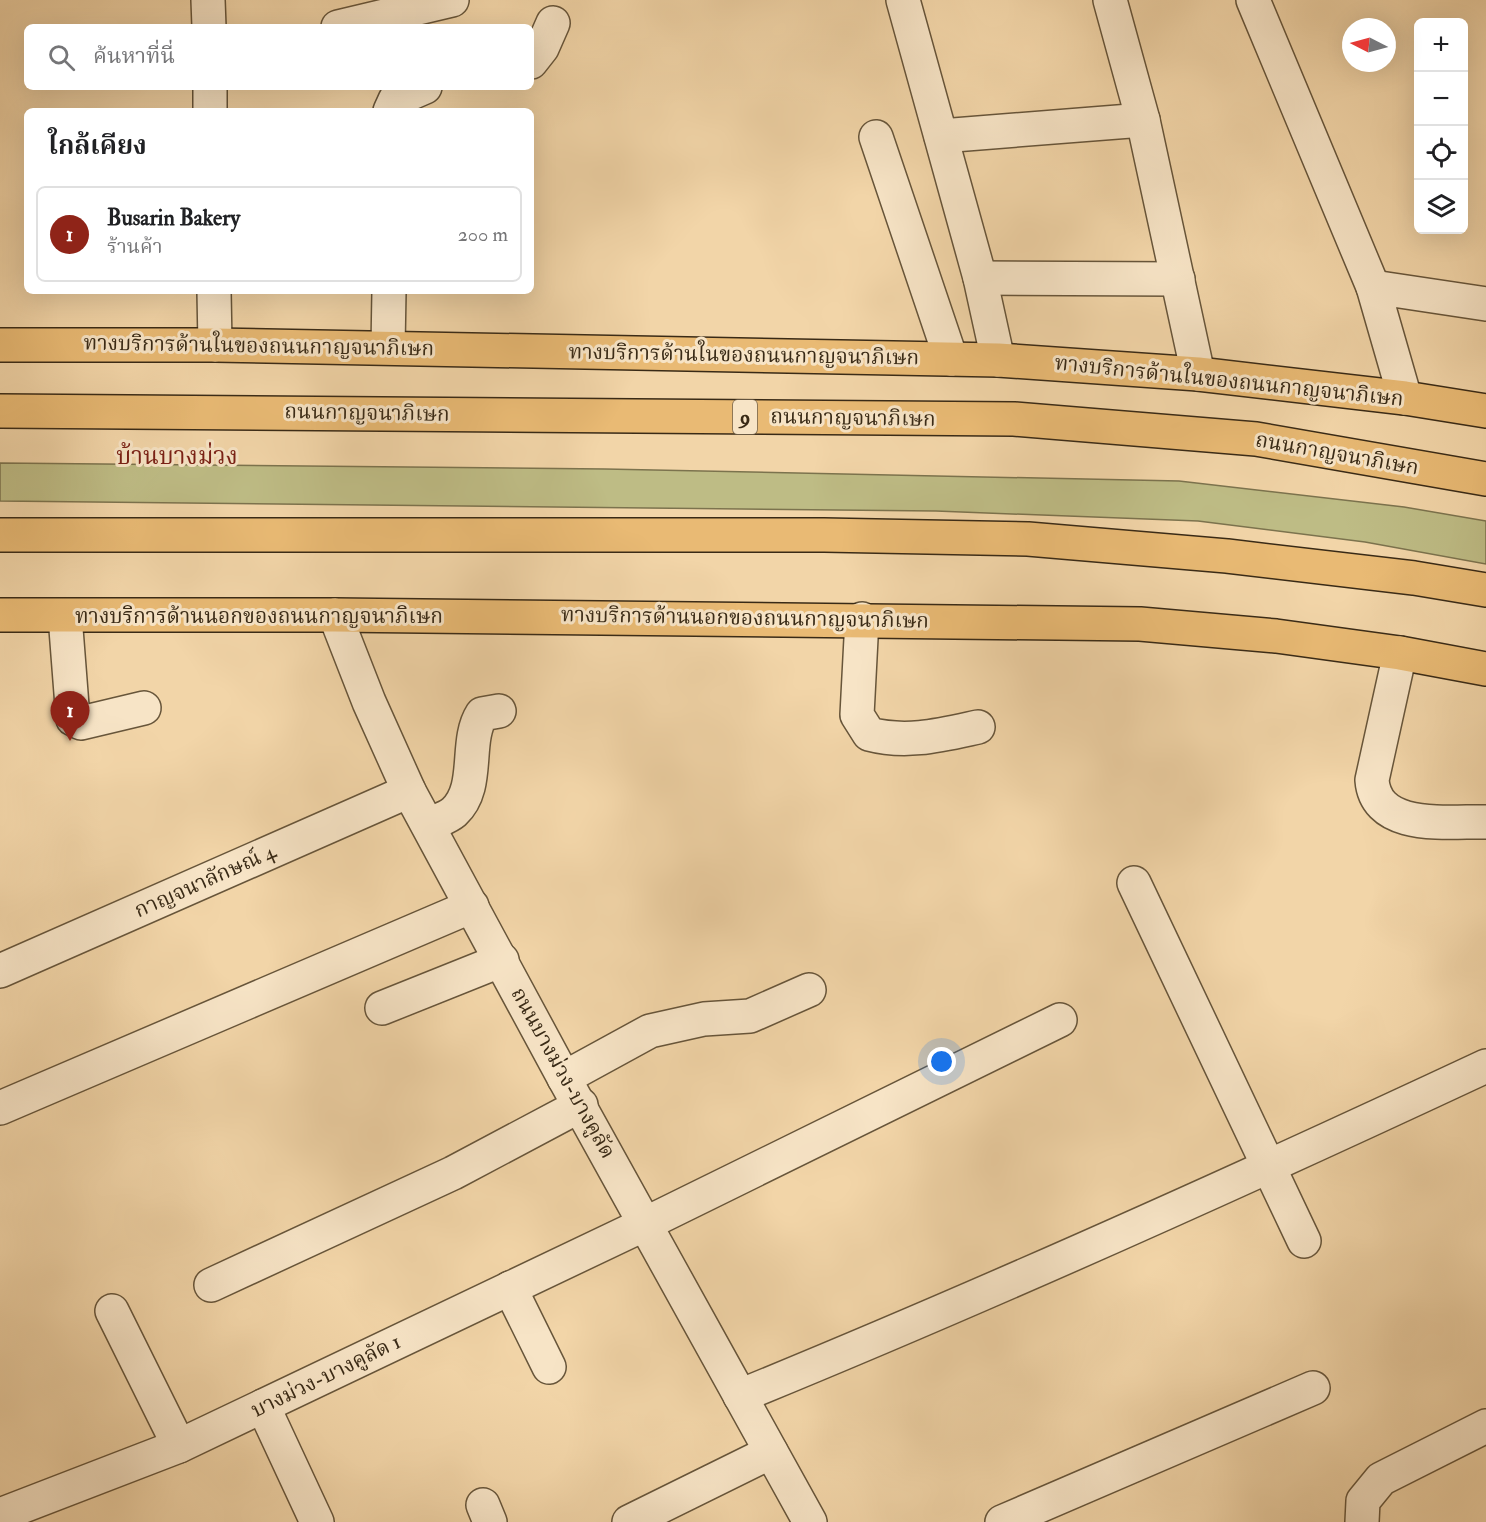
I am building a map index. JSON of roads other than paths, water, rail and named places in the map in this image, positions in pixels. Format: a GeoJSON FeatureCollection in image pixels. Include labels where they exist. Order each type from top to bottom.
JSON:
{"type":"FeatureCollection","features":[{"type":"Feature","properties":{"kind":"main road","name":"ทางบริการด้านในของถนนกาญจนาภิเษก"},"geometry":{"type":"LineString","coordinates":[[0,345],[388,347],[998,360],[1198,374],[1405,398],[1486,411]]}},
{"type":"Feature","properties":{"kind":"main road","name":"ถนนกาญจนาภิเษก"},"geometry":{"type":"LineString","coordinates":[[0,411],[1014,419],[1256,439],[1486,479]]}},
{"type":"Feature","properties":{"kind":"main road"},"geometry":{"type":"LineString","coordinates":[[0,535],[824,535],[1028,539],[1227,556],[1414,578],[1486,591]]}},
{"type":"Feature","properties":{"kind":"main road","name":"ทางบริการด้านนอกของถนนกาญจนาภิเษก"},"geometry":{"type":"LineString","coordinates":[[0,615],[862,619],[1140,624],[1276,636],[1400,652],[1486,669]]}},
{"type":"Feature","properties":{"kind":"street"},"geometry":{"type":"LineString","coordinates":[[208,0],[209,24]]}},
{"type":"Feature","properties":{"kind":"street"},"geometry":{"type":"LineString","coordinates":[[351,24],[452,0]]}},
{"type":"Feature","properties":{"kind":"street"},"geometry":{"type":"LineString","coordinates":[[903,0],[980,278],[998,360]]}},
{"type":"Feature","properties":{"kind":"street"},"geometry":{"type":"LineString","coordinates":[[1110,0],[1143,120],[1198,374]]}},
{"type":"Feature","properties":{"kind":"street"},"geometry":{"type":"LineString","coordinates":[[1253,0],[1373,287],[1405,398]]}},
{"type":"Feature","properties":{"kind":"street"},"geometry":{"type":"LineString","coordinates":[[534,58],[542,48],[553,23]]}},
{"type":"Feature","properties":{"kind":"street"},"geometry":{"type":"LineString","coordinates":[[210,90],[210,108]]}},
{"type":"Feature","properties":{"kind":"street"},"geometry":{"type":"LineString","coordinates":[[391,108],[395,100],[418,90]]}},
{"type":"Feature","properties":{"kind":"street"},"geometry":{"type":"LineString","coordinates":[[941,136],[1143,120]]}},
{"type":"Feature","properties":{"kind":"street"},"geometry":{"type":"LineString","coordinates":[[876,137],[951,359]]}},
{"type":"Feature","properties":{"kind":"street"},"geometry":{"type":"LineString","coordinates":[[980,278],[1178,279]]}},
{"type":"Feature","properties":{"kind":"street"},"geometry":{"type":"LineString","coordinates":[[1373,287],[1486,304]]}},
{"type":"Feature","properties":{"kind":"street"},"geometry":{"type":"LineString","coordinates":[[214,294],[215,345]]}},
{"type":"Feature","properties":{"kind":"street"},"geometry":{"type":"LineString","coordinates":[[388,347],[389,294]]}},
{"type":"Feature","properties":{"kind":"street","name":"ถนนบางม่วง-บางคูลัด"},"geometry":{"type":"LineString","coordinates":[[335,615],[369,702],[410,791],[572,1091],[810,1522]]}},
{"type":"Feature","properties":{"kind":"street"},"geometry":{"type":"LineString","coordinates":[[65,616],[73,719],[81,723],[144,708]]}},
{"type":"Feature","properties":{"kind":"street"},"geometry":{"type":"LineString","coordinates":[[862,619],[856,715],[869,734],[891,740],[924,738],[978,727]]}},
{"type":"Feature","properties":{"kind":"street"},"geometry":{"type":"LineString","coordinates":[[1400,652],[1372,780],[1373,792],[1387,811],[1414,820],[1486,822]]}},
{"type":"Feature","properties":{"kind":"street"},"geometry":{"type":"LineString","coordinates":[[429,825],[454,812],[466,794],[472,756],[473,727],[482,714],[499,711]]}},
{"type":"Feature","properties":{"kind":"street","name":"กาญจนาลักษณ์ 4"},"geometry":{"type":"LineString","coordinates":[[0,971],[410,791]]}},
{"type":"Feature","properties":{"kind":"street"},"geometry":{"type":"LineString","coordinates":[[1134,882],[1271,1167],[1304,1241]]}},
{"type":"Feature","properties":{"kind":"street"},"geometry":{"type":"LineString","coordinates":[[0,1108],[472,906]]}},
{"type":"Feature","properties":{"kind":"street"},"geometry":{"type":"LineString","coordinates":[[382,1008],[502,960]]}},
{"type":"Feature","properties":{"kind":"street"},"geometry":{"type":"LineString","coordinates":[[211,1285],[453,1173],[572,1091],[650,1031],[704,1019],[750,1016],[809,990]]}},
{"type":"Feature","properties":{"kind":"street","name":"บางม่วง-บางคูลัด 1"},"geometry":{"type":"LineString","coordinates":[[0,1515],[179,1446],[645,1224],[1060,1020]]}},
{"type":"Feature","properties":{"kind":"street"},"geometry":{"type":"LineString","coordinates":[[740,1396],[865,1345],[1271,1167],[1486,1066]]}},
{"type":"Feature","properties":{"kind":"street"},"geometry":{"type":"LineString","coordinates":[[510,1288],[549,1367]]}},
{"type":"Feature","properties":{"kind":"street"},"geometry":{"type":"LineString","coordinates":[[112,1311],[179,1446]]}},
{"type":"Feature","properties":{"kind":"street"},"geometry":{"type":"LineString","coordinates":[[1002,1522],[1313,1388]]}},
{"type":"Feature","properties":{"kind":"street"},"geometry":{"type":"LineString","coordinates":[[263,1406],[317,1522]]}},
{"type":"Feature","properties":{"kind":"street"},"geometry":{"type":"LineString","coordinates":[[1362,1522],[1363,1501],[1381,1479],[1486,1426]]}},
{"type":"Feature","properties":{"kind":"street"},"geometry":{"type":"LineString","coordinates":[[629,1522],[771,1452]]}},
{"type":"Feature","properties":{"kind":"place","name":"Busarin Bakery"},"geometry":{"type":"Point","coordinates":[70,741]}},
{"type":"Feature","properties":{"kind":"district","name":"บ้านบางม่วง"},"geometry":{"type":"Point","coordinates":[177,456]}}]}
